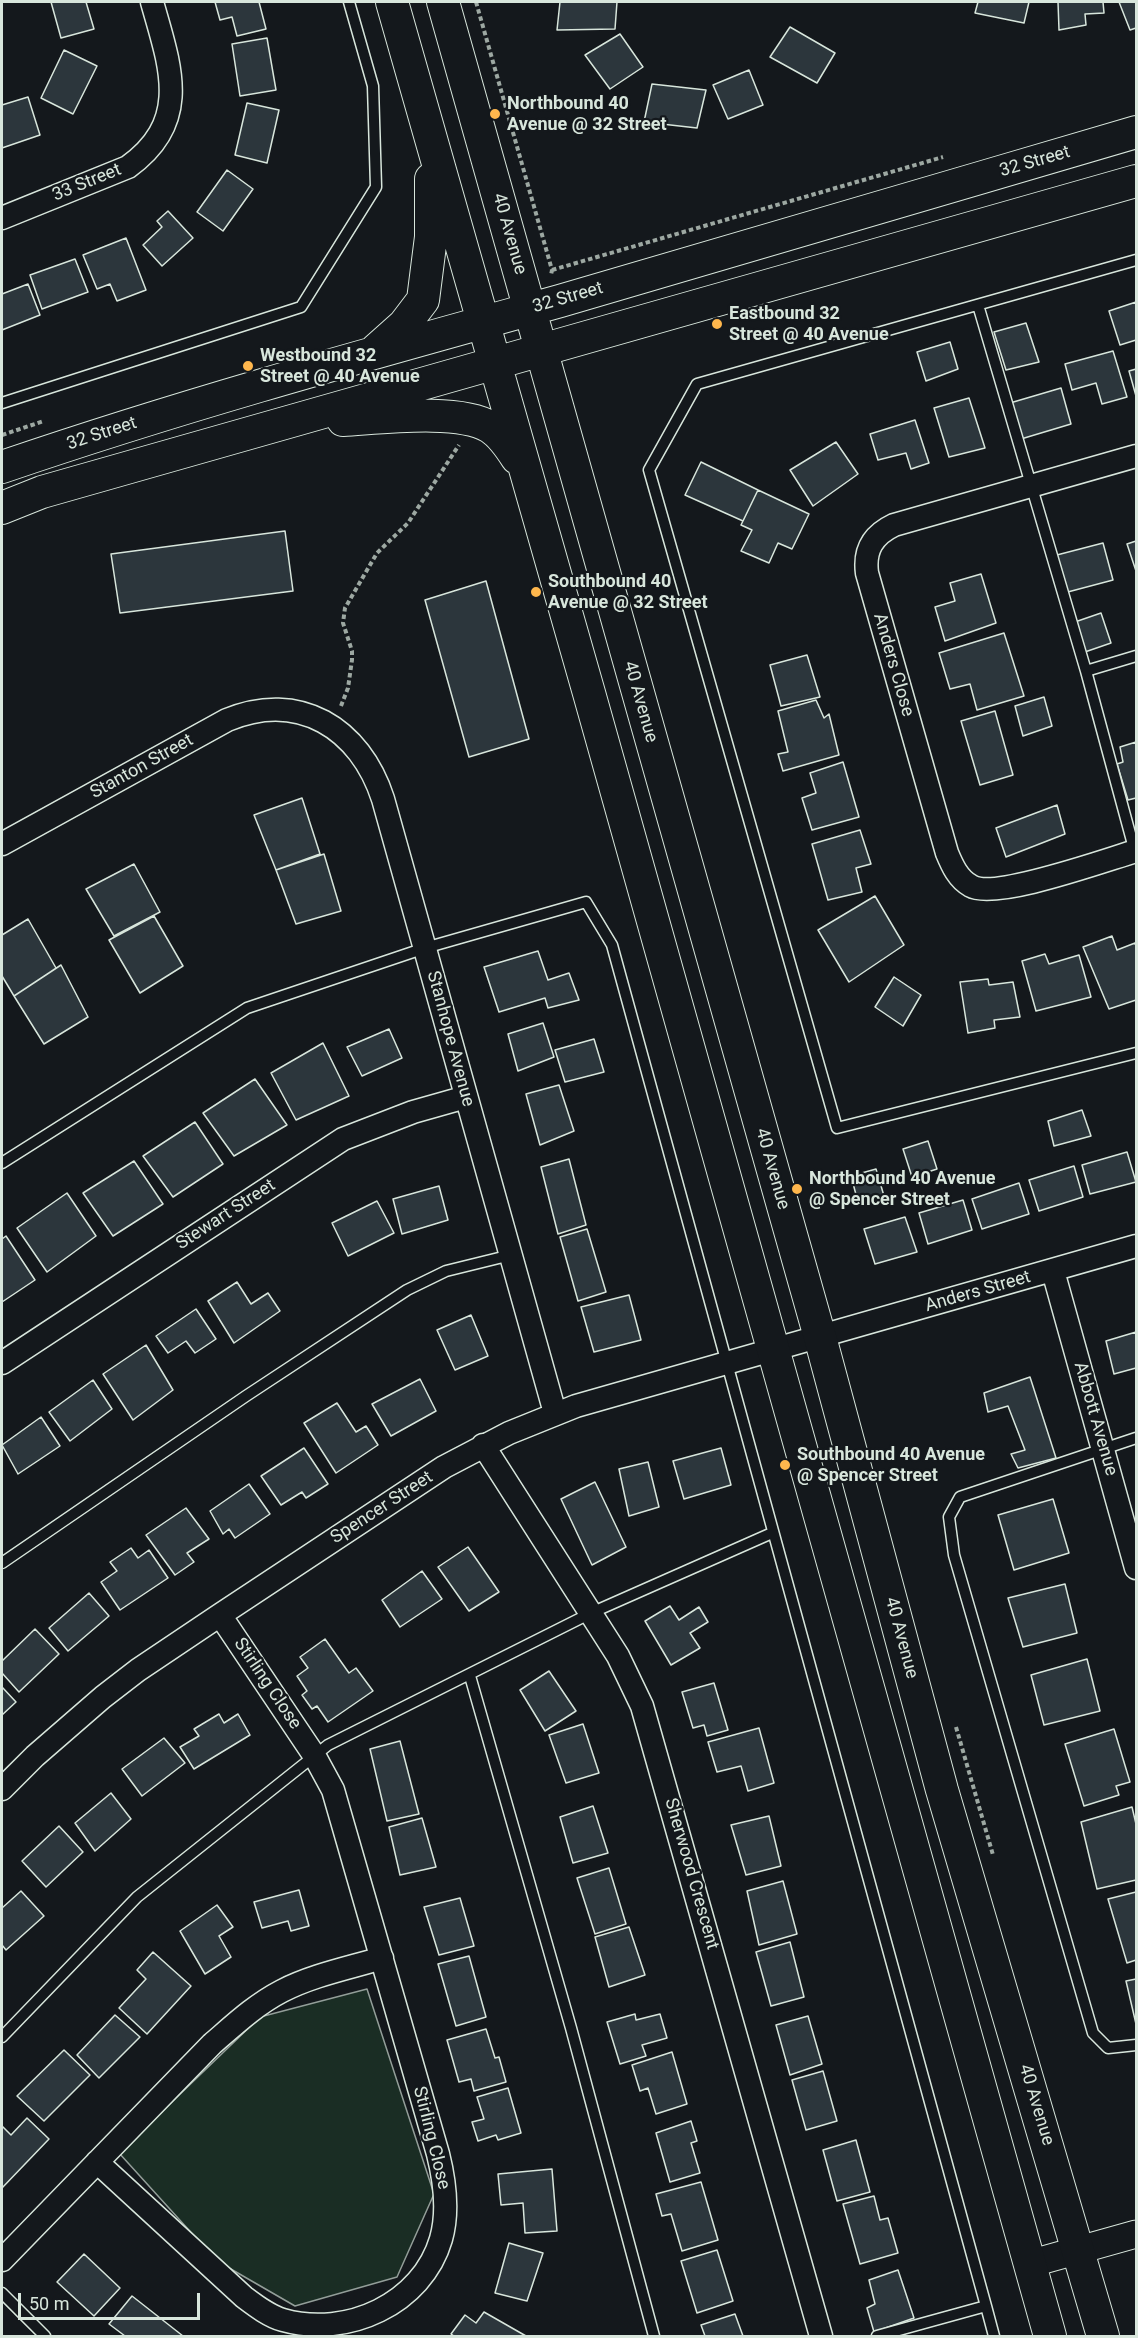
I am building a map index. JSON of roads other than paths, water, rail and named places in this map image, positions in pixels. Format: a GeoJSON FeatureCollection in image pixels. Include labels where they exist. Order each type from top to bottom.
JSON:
{"type":"FeatureCollection","features":[{"type":"Feature","properties":{"kind":"main road"},"geometry":{"type":"LineString","coordinates":[[392,2],[1050,2337]]}},
{"type":"Feature","properties":{"kind":"main road","name":"40 Avenue"},"geometry":{"type":"LineString","coordinates":[[444,2],[820,1337],[942,1790],[1103,2337]]}},
{"type":"Feature","properties":{"kind":"main road"},"geometry":{"type":"LineString","coordinates":[[370,355],[404,325],[423,300],[432,213],[426,128]]}},
{"type":"Feature","properties":{"kind":"main road","name":"32 Street"},"geometry":{"type":"LineString","coordinates":[[2,467],[114,429],[1137,132]]}},
{"type":"Feature","properties":{"kind":"main road"},"geometry":{"type":"LineString","coordinates":[[2,508],[42,492],[1137,181]]}},
{"type":"Feature","properties":{"kind":"main road"},"geometry":{"type":"LineString","coordinates":[[291,422],[427,417],[464,418],[490,428],[512,450],[524,470]]}},
{"type":"Feature","properties":{"kind":"street","name":"33 Street"},"geometry":{"type":"LineString","coordinates":[[2,218],[128,167],[142,157],[161,132],[170,107],[172,77],[152,2]]}},
{"type":"Feature","properties":{"kind":"street","name":"Anders Close"},"geometry":{"type":"LineString","coordinates":[[1136,852],[1007,888],[981,890],[960,878],[947,853],[873,596],[867,573],[867,554],[870,545],[883,530],[894,525],[1137,456]]}},
{"type":"Feature","properties":{"kind":"street","name":"Stanton Street"},"geometry":{"type":"LineString","coordinates":[[2,844],[227,720],[255,711],[288,710]]}},
{"type":"Feature","properties":{"kind":"street","name":"Stanhope Avenue"},"geometry":{"type":"LineString","coordinates":[[288,710],[316,717],[331,725],[355,745],[372,770],[383,799],[555,1413]]}},
{"type":"Feature","properties":{"kind":"street","name":"Stewart Street"},"geometry":{"type":"LineString","coordinates":[[2,1363],[343,1139],[402,1116],[466,1097]]}},
{"type":"Feature","properties":{"kind":"street","name":"Anders Street"},"geometry":{"type":"LineString","coordinates":[[820,1337],[1137,1246]]}},
{"type":"Feature","properties":{"kind":"street","name":"Abbott Avenue"},"geometry":{"type":"LineString","coordinates":[[1053,1271],[1137,1568]]}},
{"type":"Feature","properties":{"kind":"street","name":"Spencer Street"},"geometry":{"type":"LineString","coordinates":[[2,1789],[35,1756],[138,1670],[444,1467],[483,1445],[555,1413],[820,1337]]}},
{"type":"Feature","properties":{"kind":"street","name":"Sherwood Crescent"},"geometry":{"type":"LineString","coordinates":[[483,1445],[618,1656],[653,1738],[821,2337]]}},
{"type":"Feature","properties":{"kind":"street","name":"Stirling Close"},"geometry":{"type":"LineString","coordinates":[[97,2162],[244,2297],[263,2311],[284,2320],[313,2326],[340,2325],[363,2319],[387,2307],[408,2293],[425,2274],[435,2256],[441,2238],[446,2195],[438,2154],[337,1802],[314,1755],[220,1615]]}},
{"type":"Feature","properties":{"kind":"street"},"geometry":{"type":"LineString","coordinates":[[2,2260],[212,2044],[248,2013],[282,1991],[298,1984],[382,1958]]}},
{"type":"Feature","properties":{"kind":"street"},"geometry":{"type":"LineString","coordinates":[[1029,2264],[1137,2234]]}},
{"type":"Feature","properties":{"kind":"lane"},"geometry":{"type":"LineString","coordinates":[[2,403],[302,307],[376,187],[373,86],[349,2]]}},
{"type":"Feature","properties":{"kind":"lane"},"geometry":{"type":"LineString","coordinates":[[1137,260],[697,384],[649,470],[837,1128],[1137,1053]]}},
{"type":"Feature","properties":{"kind":"lane"},"geometry":{"type":"LineString","coordinates":[[978,305],[1086,671],[1136,852]]}},
{"type":"Feature","properties":{"kind":"lane"},"geometry":{"type":"LineString","coordinates":[[1086,671],[1137,656]]}},
{"type":"Feature","properties":{"kind":"lane"},"geometry":{"type":"LineString","coordinates":[[2,1163],[247,1008],[425,948],[586,902],[612,945],[994,2337]]}},
{"type":"Feature","properties":{"kind":"lane"},"geometry":{"type":"LineString","coordinates":[[2,1563],[236,1403],[407,1290],[446,1271],[511,1255]]}},
{"type":"Feature","properties":{"kind":"lane"},"geometry":{"type":"LineString","coordinates":[[1137,1438],[960,1497],[949,1517],[954,1555],[1093,2033],[1108,2048],[1137,2045]]}},
{"type":"Feature","properties":{"kind":"lane"},"geometry":{"type":"LineString","coordinates":[[2,2037],[137,1897],[334,1741],[470,1676],[591,1613],[772,1533]]}},
{"type":"Feature","properties":{"kind":"lane"},"geometry":{"type":"LineString","coordinates":[[470,1676],[571,2028],[654,2337]]}},
{"type":"Feature","properties":{"kind":"lane"},"geometry":{"type":"LineString","coordinates":[[2,2293],[45,2337]]}},
{"type":"Feature","properties":{"kind":"lane"},"geometry":{"type":"LineString","coordinates":[[877,2337],[986,2306]]}},
{"type":"Feature","properties":{"kind":"place","name":"Northbound 40 Avenue @ 32 Street"},"geometry":{"type":"Point","coordinates":[495,114]}},
{"type":"Feature","properties":{"kind":"place","name":"Eastbound 32 Street @ 40 Avenue"},"geometry":{"type":"Point","coordinates":[717,324]}},
{"type":"Feature","properties":{"kind":"place","name":"Westbound 32 Street @ 40 Avenue"},"geometry":{"type":"Point","coordinates":[248,366]}},
{"type":"Feature","properties":{"kind":"place","name":"Southbound 40 Avenue @ 32 Street"},"geometry":{"type":"Point","coordinates":[536,592]}},
{"type":"Feature","properties":{"kind":"place","name":"Northbound 40 Avenue @ Spencer Street"},"geometry":{"type":"Point","coordinates":[797,1189]}},
{"type":"Feature","properties":{"kind":"place","name":"Southbound 40 Avenue @ Spencer Street"},"geometry":{"type":"Point","coordinates":[785,1465]}}]}
